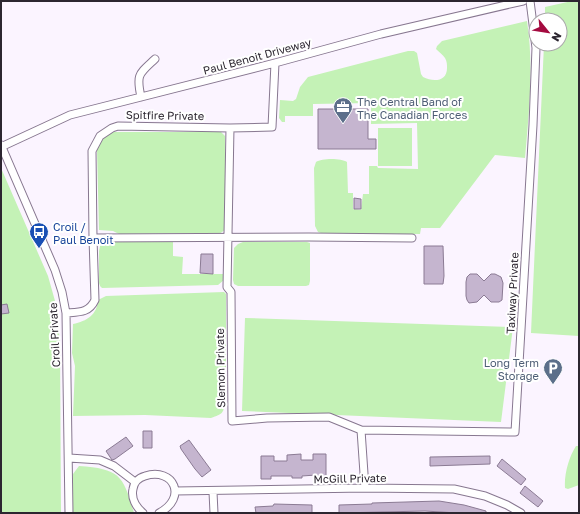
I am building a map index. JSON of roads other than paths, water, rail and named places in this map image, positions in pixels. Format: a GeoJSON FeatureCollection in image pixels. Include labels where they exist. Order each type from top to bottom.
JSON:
{"type":"FeatureCollection","features":[{"type":"Feature","properties":{"kind":"street","name":"Paul Benoit Driveway"},"geometry":{"type":"LineString","coordinates":[[1,146],[70,115],[275,63],[381,34],[524,1]]}},
{"type":"Feature","properties":{"kind":"street","name":"Taxiway Private"},"geometry":{"type":"LineString","coordinates":[[361,430],[515,432],[524,238],[533,125],[536,48],[530,1]]}},
{"type":"Feature","properties":{"kind":"street"},"geometry":{"type":"LineString","coordinates":[[141,97],[138,81],[139,76],[142,71],[155,59]]}},
{"type":"Feature","properties":{"kind":"street","name":"Spitfire Private"},"geometry":{"type":"LineString","coordinates":[[66,313],[83,311],[92,307],[95,300],[92,150],[100,136],[118,126],[230,128],[272,127],[275,63]]}},
{"type":"Feature","properties":{"kind":"street","name":"Slemon Private"},"geometry":{"type":"LineString","coordinates":[[230,128],[227,287],[231,292],[232,421],[267,418],[329,417],[361,430]]}},
{"type":"Feature","properties":{"kind":"street","name":"Croil Private"},"geometry":{"type":"LineString","coordinates":[[1,146],[55,270],[62,292],[66,313],[69,513]]}},
{"type":"Feature","properties":{"kind":"street"},"geometry":{"type":"LineString","coordinates":[[93,238],[412,238]]}},
{"type":"Feature","properties":{"kind":"street"},"geometry":{"type":"LineString","coordinates":[[361,430],[364,488]]}},
{"type":"Feature","properties":{"kind":"street"},"geometry":{"type":"LineString","coordinates":[[69,458],[100,460],[114,466],[135,482]]}},
{"type":"Feature","properties":{"kind":"street"},"geometry":{"type":"LineString","coordinates":[[142,513],[134,502],[132,496],[135,482],[145,476],[158,474],[172,482],[175,492],[175,498],[172,503],[159,513]]}},
{"type":"Feature","properties":{"kind":"street","name":"McGill Private"},"geometry":{"type":"LineString","coordinates":[[175,492],[364,488],[454,489],[485,496],[507,505],[521,513]]}},
{"type":"Feature","properties":{"kind":"street"},"geometry":{"type":"LineString","coordinates":[[213,492],[214,513]]}},
{"type":"Feature","properties":{"kind":"place","name":"The Central Band of The Canadian Forces"},"geometry":{"type":"Point","coordinates":[343,124]}},
{"type":"Feature","properties":{"kind":"place","name":"Croil / Paul Benoit"},"geometry":{"type":"Point","coordinates":[39,249]}},
{"type":"Feature","properties":{"kind":"place","name":"Long Term Storage"},"geometry":{"type":"Point","coordinates":[553,385]}}]}
